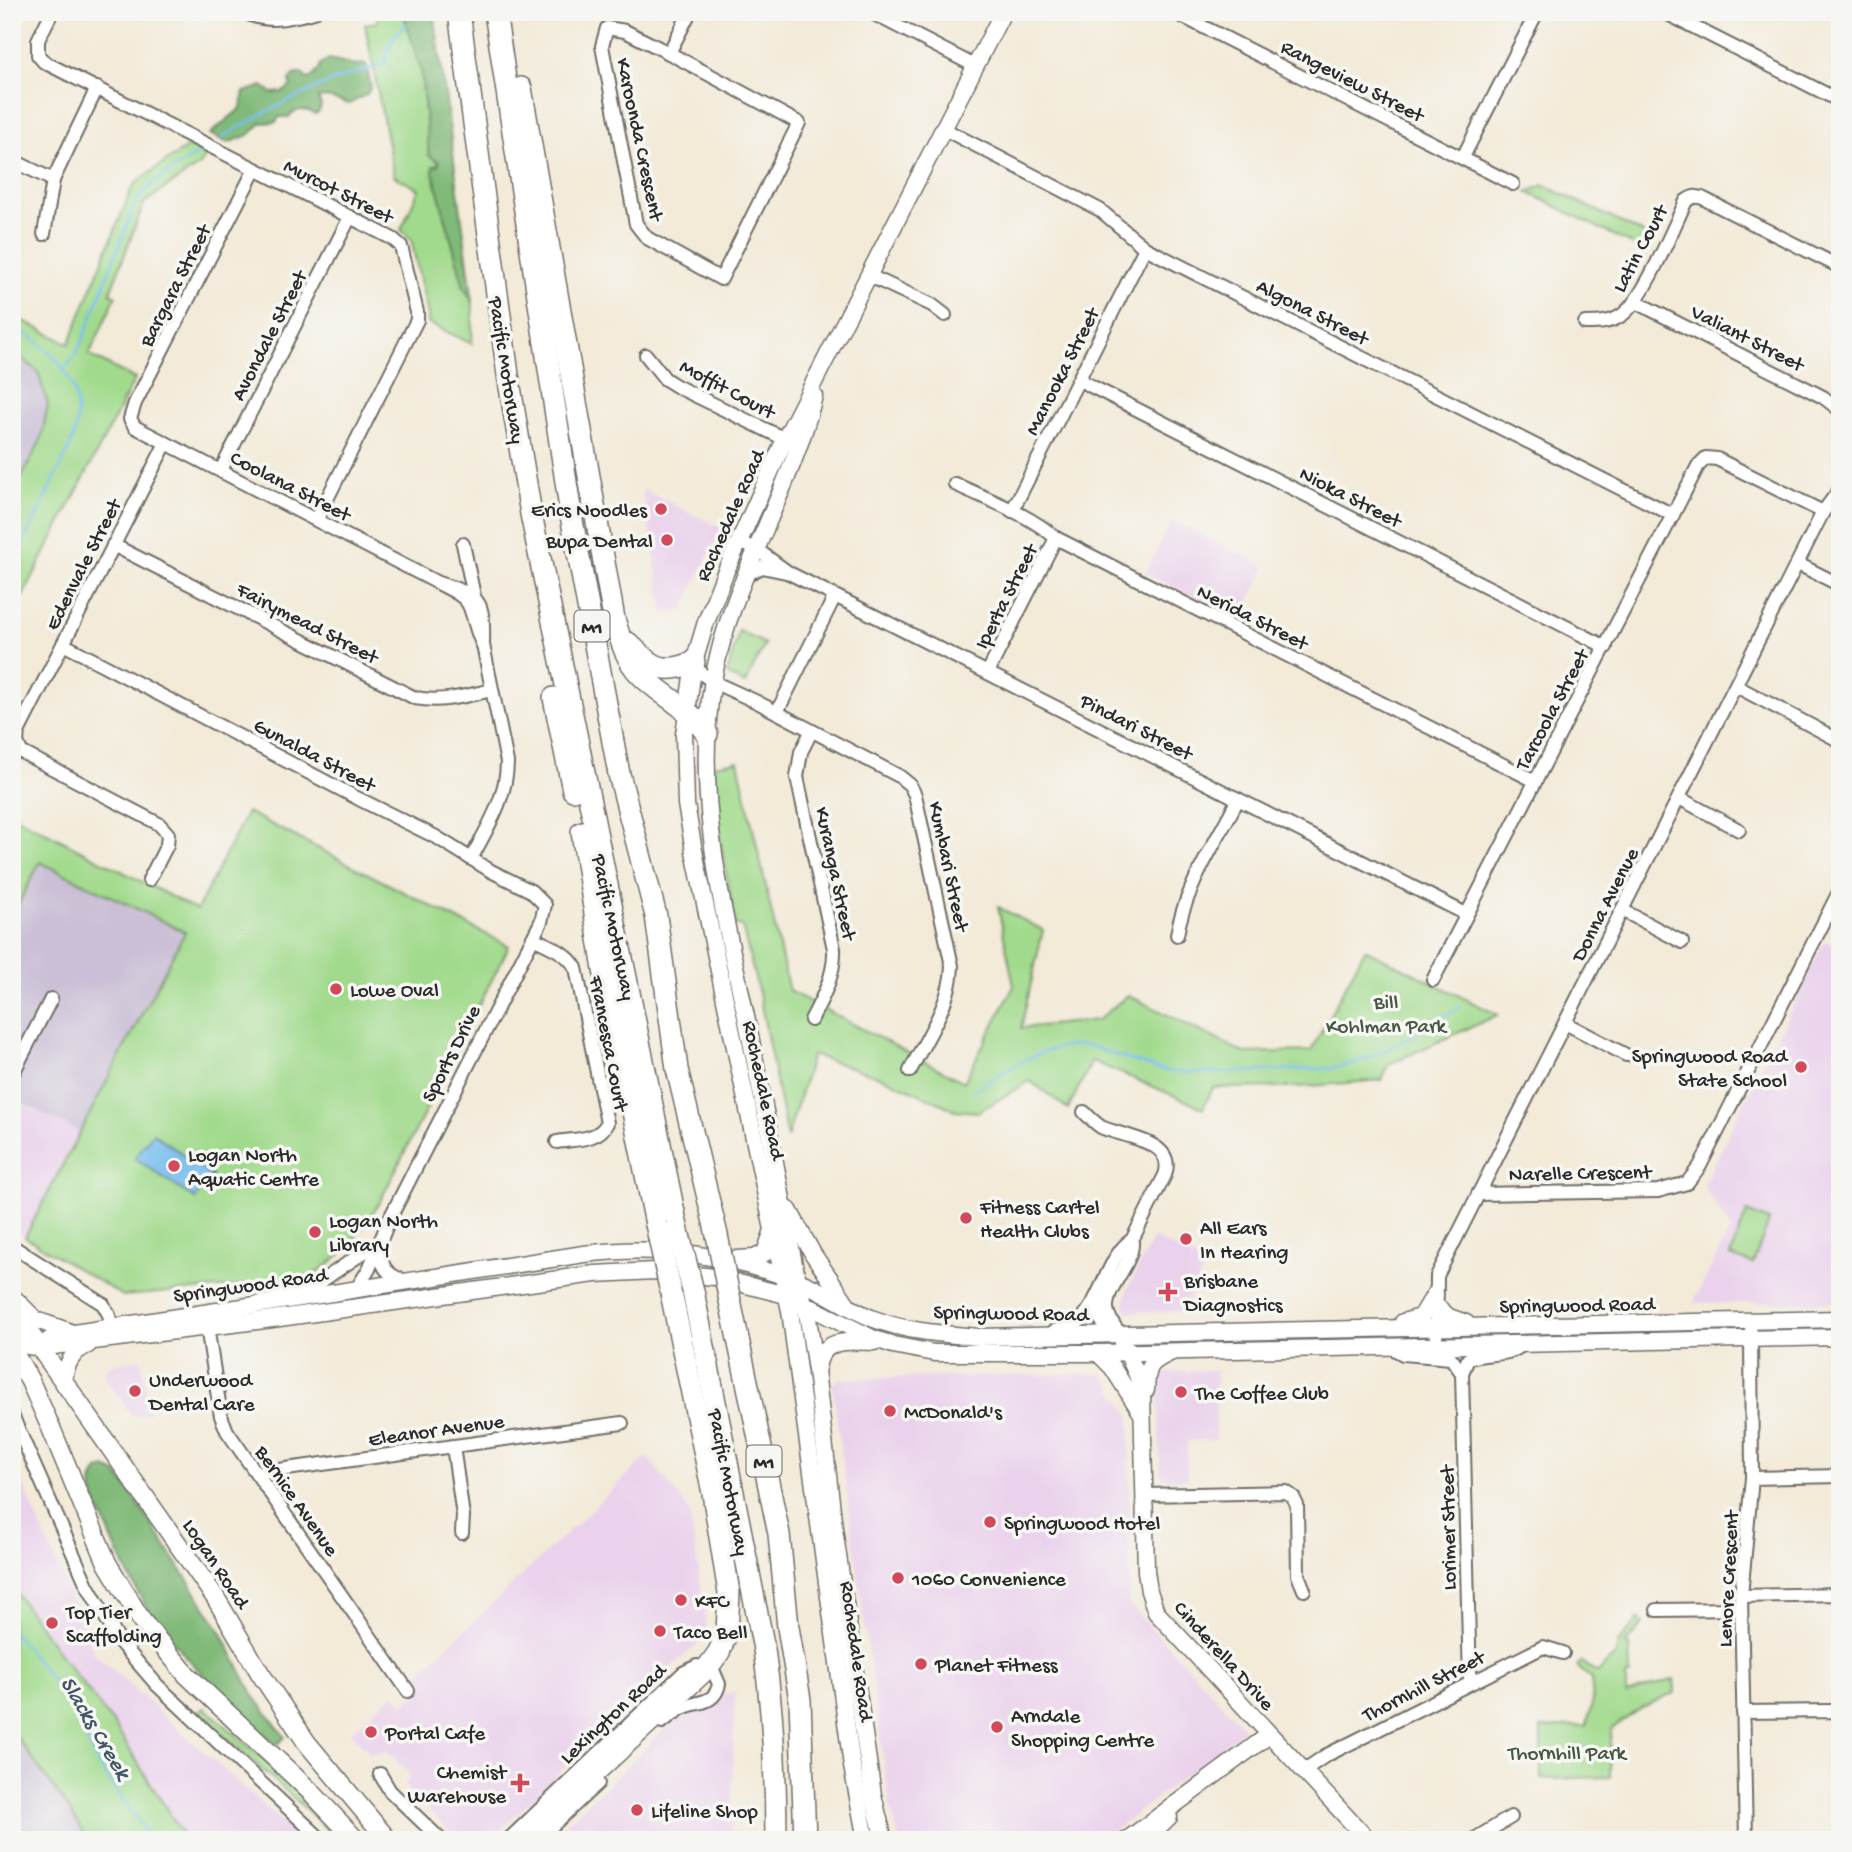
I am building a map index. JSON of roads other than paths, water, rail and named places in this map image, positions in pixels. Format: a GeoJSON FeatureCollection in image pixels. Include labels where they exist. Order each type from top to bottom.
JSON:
{"type":"FeatureCollection","features":[{"type":"Feature","properties":{"kind":"highway","name":"Pacific Motorway"},"geometry":{"type":"LineString","coordinates":[[459,12],[488,236],[531,514],[666,1225],[692,1291],[764,1649],[771,1699],[776,1840]]}},
{"type":"Feature","properties":{"kind":"highway","name":"Pacific Motorway"},"geometry":{"type":"LineString","coordinates":[[495,12],[571,515],[619,774],[656,916],[677,1069],[717,1235],[779,1534],[788,1627],[800,1700],[805,1840]]}},
{"type":"Feature","properties":{"kind":"highway"},"geometry":{"type":"LineString","coordinates":[[509,12],[551,267],[618,635],[628,658],[641,675],[687,710],[707,734]]}},
{"type":"Feature","properties":{"kind":"highway"},"geometry":{"type":"LineString","coordinates":[[618,635],[655,666],[675,669],[694,662]]}},
{"type":"Feature","properties":{"kind":"highway"},"geometry":{"type":"LineString","coordinates":[[519,1840],[708,1667],[719,1652],[727,1632],[729,1593],[713,1493],[670,1288],[666,1225]]}},
{"type":"Feature","properties":{"kind":"main road","name":"Rochedale Road"},"geometry":{"type":"LineString","coordinates":[[866,1840],[852,1766],[811,1452],[786,1295],[790,1278],[781,1196],[713,852],[707,788],[707,734],[713,682],[722,640],[792,443],[821,372],[1003,12]]}},
{"type":"Feature","properties":{"kind":"main road","name":"Rochedale Road"},"geometry":{"type":"LineString","coordinates":[[792,443],[739,542],[706,622],[694,662],[684,734],[686,791],[694,851],[774,1230],[790,1278],[803,1301],[816,1370],[836,1542],[873,1795],[884,1840]]}},
{"type":"Feature","properties":{"kind":"main road"},"geometry":{"type":"LineString","coordinates":[[781,1196],[813,1254],[849,1306]]}},
{"type":"Feature","properties":{"kind":"main road"},"geometry":{"type":"LineString","coordinates":[[717,1257],[740,1259],[760,1256],[768,1248],[774,1230]]}},
{"type":"Feature","properties":{"kind":"main road","name":"Springwood Road"},"geometry":{"type":"LineString","coordinates":[[206,1319],[237,1306],[614,1251],[663,1250],[717,1257],[790,1278],[891,1325],[979,1337],[1840,1319]]}},
{"type":"Feature","properties":{"kind":"main road","name":"Springwood Road"},"geometry":{"type":"LineString","coordinates":[[39,1347],[55,1336],[73,1333],[114,1334],[206,1319],[265,1320],[535,1282],[655,1271],[715,1278],[786,1295],[883,1342],[934,1353],[1098,1353],[1840,1337]]}},
{"type":"Feature","properties":{"kind":"main road","name":"Sports Drive"},"geometry":{"type":"LineString","coordinates":[[356,1290],[359,1307]]}},
{"type":"Feature","properties":{"kind":"main road"},"geometry":{"type":"LineString","coordinates":[[12,1296],[36,1320],[73,1333]]}},
{"type":"Feature","properties":{"kind":"main road"},"geometry":{"type":"LineString","coordinates":[[1380,1329],[1395,1323],[1417,1320],[1435,1299],[1454,1319],[1479,1326]]}},
{"type":"Feature","properties":{"kind":"main road"},"geometry":{"type":"LineString","coordinates":[[237,1306],[234,1316],[265,1320]]}},
{"type":"Feature","properties":{"kind":"main road","name":"Logan Road"},"geometry":{"type":"LineString","coordinates":[[12,1308],[64,1378],[215,1597],[260,1673],[307,1743],[388,1840]]}},
{"type":"Feature","properties":{"kind":"main road"},"geometry":{"type":"LineString","coordinates":[[12,1332],[29,1345],[39,1347],[36,1367],[51,1428]]}},
{"type":"Feature","properties":{"kind":"main road","name":"Springwood Road"},"geometry":{"type":"LineString","coordinates":[[39,1347],[94,1343],[114,1334]]}},
{"type":"Feature","properties":{"kind":"main road"},"geometry":{"type":"LineString","coordinates":[[1115,1334],[1127,1352],[1141,1388],[1143,1416]]}},
{"type":"Feature","properties":{"kind":"main road"},"geometry":{"type":"LineString","coordinates":[[816,1370],[820,1357],[833,1344],[845,1341],[883,1342]]}},
{"type":"Feature","properties":{"kind":"main road"},"geometry":{"type":"LineString","coordinates":[[64,1378],[69,1361],[75,1353],[94,1343]]}},
{"type":"Feature","properties":{"kind":"main road"},"geometry":{"type":"LineString","coordinates":[[12,1349],[51,1428],[107,1563],[128,1602],[187,1675],[313,1794],[356,1840]]}},
{"type":"Feature","properties":{"kind":"main road"},"geometry":{"type":"LineString","coordinates":[[1143,1416],[1146,1376],[1150,1365],[1173,1351]]}},
{"type":"Feature","properties":{"kind":"main road"},"geometry":{"type":"LineString","coordinates":[[1098,1353],[1112,1367],[1143,1416]]}},
{"type":"Feature","properties":{"kind":"main road","name":"Cinderella Drive"},"geometry":{"type":"LineString","coordinates":[[1143,1416],[1146,1572],[1156,1612],[1368,1840]]}},
{"type":"Feature","properties":{"kind":"main road"},"geometry":{"type":"LineString","coordinates":[[1127,1840],[1269,1735]]}},
{"type":"Feature","properties":{"kind":"main road"},"geometry":{"type":"LineString","coordinates":[[1146,1840],[1193,1793]]}},
{"type":"Feature","properties":{"kind":"street","name":"Murcot Street"},"geometry":{"type":"LineString","coordinates":[[52,12],[38,40],[38,55],[44,62],[393,239],[401,246],[410,277],[417,320],[317,519]]}},
{"type":"Feature","properties":{"kind":"street"},"geometry":{"type":"LineString","coordinates":[[244,12],[256,18],[273,21],[314,12]]}},
{"type":"Feature","properties":{"kind":"street"},"geometry":{"type":"LineString","coordinates":[[669,53],[690,12]]}},
{"type":"Feature","properties":{"kind":"street"},"geometry":{"type":"LineString","coordinates":[[870,12],[975,66]]}},
{"type":"Feature","properties":{"kind":"street","name":"Rangeview Street"},"geometry":{"type":"LineString","coordinates":[[1174,12],[1513,184]]}},
{"type":"Feature","properties":{"kind":"street"},"geometry":{"type":"LineString","coordinates":[[1463,157],[1537,12]]}},
{"type":"Feature","properties":{"kind":"street"},"geometry":{"type":"LineString","coordinates":[[1664,12],[1840,101]]}},
{"type":"Feature","properties":{"kind":"street","name":"Karoonda Crescent"},"geometry":{"type":"LineString","coordinates":[[607,28],[625,31],[669,53],[799,123],[721,279],[647,238],[636,224],[602,46],[607,28]]}},
{"type":"Feature","properties":{"kind":"street"},"geometry":{"type":"LineString","coordinates":[[44,234],[52,180],[97,88]]}},
{"type":"Feature","properties":{"kind":"street","name":"Algona Street"},"geometry":{"type":"LineString","coordinates":[[944,129],[1100,210],[1145,248],[1673,514]]}},
{"type":"Feature","properties":{"kind":"street"},"geometry":{"type":"LineString","coordinates":[[12,160],[52,180]]}},
{"type":"Feature","properties":{"kind":"street","name":"Bargara Street"},"geometry":{"type":"LineString","coordinates":[[130,419],[135,403],[255,169]]}},
{"type":"Feature","properties":{"kind":"street","name":"Latin Court"},"geometry":{"type":"LineString","coordinates":[[1585,323],[1604,323],[1621,316],[1636,302],[1686,201],[1691,197],[1704,199],[1840,267]]}},
{"type":"Feature","properties":{"kind":"street","name":"Avondale Street"},"geometry":{"type":"LineString","coordinates":[[221,470],[350,217]]}},
{"type":"Feature","properties":{"kind":"street","name":"Manooka Street"},"geometry":{"type":"LineString","coordinates":[[1012,511],[1145,248]]}},
{"type":"Feature","properties":{"kind":"street"},"geometry":{"type":"LineString","coordinates":[[870,275],[932,305],[945,316]]}},
{"type":"Feature","properties":{"kind":"street","name":"Valiant Street"},"geometry":{"type":"LineString","coordinates":[[1636,302],[1823,397],[1840,410]]}},
{"type":"Feature","properties":{"kind":"street","name":"Moffit Court"},"geometry":{"type":"LineString","coordinates":[[646,355],[665,379],[678,387],[792,443]]}},
{"type":"Feature","properties":{"kind":"street","name":"Nioka Street"},"geometry":{"type":"LineString","coordinates":[[1079,380],[1606,647]]}},
{"type":"Feature","properties":{"kind":"street","name":"Coolana Street"},"geometry":{"type":"LineString","coordinates":[[130,419],[135,427],[471,599]]}},
{"type":"Feature","properties":{"kind":"street","name":"Edenvale Street"},"geometry":{"type":"LineString","coordinates":[[149,880],[167,845],[168,834],[159,824],[21,752],[17,742],[18,732],[166,443]]}},
{"type":"Feature","properties":{"kind":"street","name":"Tarcoola Street"},"geometry":{"type":"LineString","coordinates":[[1433,980],[1698,466],[1706,458],[1717,458],[1823,512]]}},
{"type":"Feature","properties":{"kind":"street","name":"Nerida Street"},"geometry":{"type":"LineString","coordinates":[[955,484],[1535,781]]}},
{"type":"Feature","properties":{"kind":"street","name":"Donna Avenue"},"geometry":{"type":"LineString","coordinates":[[1436,1345],[1437,1276],[1823,512],[1840,489]]}},
{"type":"Feature","properties":{"kind":"street","name":"Iperta Street"},"geometry":{"type":"LineString","coordinates":[[988,672],[1056,538]]}},
{"type":"Feature","properties":{"kind":"street","name":"Pindari Street"},"geometry":{"type":"LineString","coordinates":[[739,542],[756,549],[789,573],[1466,914]]}},
{"type":"Feature","properties":{"kind":"street"},"geometry":{"type":"LineString","coordinates":[[463,544],[471,599],[479,604],[483,645],[507,762],[507,778],[502,797],[471,859]]}},
{"type":"Feature","properties":{"kind":"street","name":"Fairymead Street"},"geometry":{"type":"LineString","coordinates":[[113,545],[415,698],[449,700],[492,690]]}},
{"type":"Feature","properties":{"kind":"street"},"geometry":{"type":"LineString","coordinates":[[1798,564],[1840,585]]}},
{"type":"Feature","properties":{"kind":"street","name":"Pindari Street"},"geometry":{"type":"LineString","coordinates":[[746,575],[762,567],[789,573]]}},
{"type":"Feature","properties":{"kind":"street"},"geometry":{"type":"LineString","coordinates":[[456,588],[463,584],[469,571]]}},
{"type":"Feature","properties":{"kind":"street","name":"Coolana Street"},"geometry":{"type":"LineString","coordinates":[[438,583],[456,588],[471,599]]}},
{"type":"Feature","properties":{"kind":"street"},"geometry":{"type":"LineString","coordinates":[[778,712],[835,596]]}},
{"type":"Feature","properties":{"kind":"street","name":"Gunalda Street"},"geometry":{"type":"LineString","coordinates":[[63,644],[436,837],[531,891],[545,905]]}},
{"type":"Feature","properties":{"kind":"street","name":"Kumbari Street"},"geometry":{"type":"LineString","coordinates":[[694,662],[701,673],[713,682],[778,712],[811,732],[900,776],[910,785],[915,795],[952,967],[952,981],[947,996],[910,1071]]}},
{"type":"Feature","properties":{"kind":"street"},"geometry":{"type":"LineString","coordinates":[[1736,686],[1840,741]]}},
{"type":"Feature","properties":{"kind":"street","name":"Kuranga Street"},"geometry":{"type":"LineString","coordinates":[[811,732],[800,752],[797,777],[835,961],[831,980],[811,1020]]}},
{"type":"Feature","properties":{"kind":"street"},"geometry":{"type":"LineString","coordinates":[[1679,798],[1739,830]]}},
{"type":"Feature","properties":{"kind":"street"},"geometry":{"type":"LineString","coordinates":[[1177,935],[1180,916],[1190,892],[1238,799]]}},
{"type":"Feature","properties":{"kind":"street","name":"Narelle Crescent"},"geometry":{"type":"LineString","coordinates":[[1478,1194],[1657,1191],[1686,1183],[1700,1166],[1840,890]]}},
{"type":"Feature","properties":{"kind":"street","name":"Sports Drive"},"geometry":{"type":"LineString","coordinates":[[356,1290],[356,1278],[370,1248],[389,1220],[533,938],[545,905]]}},
{"type":"Feature","properties":{"kind":"street"},"geometry":{"type":"LineString","coordinates":[[1622,911],[1682,942]]}},
{"type":"Feature","properties":{"kind":"street","name":"Francesca Court"},"geometry":{"type":"LineString","coordinates":[[533,938],[565,954],[576,968],[607,1123],[604,1130],[596,1135],[557,1142]]}},
{"type":"Feature","properties":{"kind":"street"},"geometry":{"type":"LineString","coordinates":[[12,1074],[51,999]]}},
{"type":"Feature","properties":{"kind":"street"},"geometry":{"type":"LineString","coordinates":[[1565,1023],[1626,1055]]}},
{"type":"Feature","properties":{"kind":"street"},"geometry":{"type":"LineString","coordinates":[[1084,1112],[1101,1127],[1156,1147],[1166,1159],[1165,1175],[1132,1240],[1133,1250],[1107,1304],[1115,1334]]}},
{"type":"Feature","properties":{"kind":"street","name":"Sports Drive"},"geometry":{"type":"LineString","coordinates":[[356,1290],[369,1269],[389,1220]]}},
{"type":"Feature","properties":{"kind":"street"},"geometry":{"type":"LineString","coordinates":[[383,1239],[381,1260],[385,1269],[398,1279],[414,1280]]}},
{"type":"Feature","properties":{"kind":"street"},"geometry":{"type":"LineString","coordinates":[[1036,1336],[1076,1324],[1097,1294],[1123,1245],[1132,1240]]}},
{"type":"Feature","properties":{"kind":"street"},"geometry":{"type":"LineString","coordinates":[[12,1246],[100,1301],[107,1310],[114,1334]]}},
{"type":"Feature","properties":{"kind":"street","name":"Sports Drive"},"geometry":{"type":"LineString","coordinates":[[258,1303],[323,1279],[370,1248]]}},
{"type":"Feature","properties":{"kind":"street"},"geometry":{"type":"LineString","coordinates":[[1097,1294],[1097,1314],[1115,1334]]}},
{"type":"Feature","properties":{"kind":"street","name":"Bernice Avenue"},"geometry":{"type":"LineString","coordinates":[[206,1319],[221,1416],[227,1431],[408,1691]]}},
{"type":"Feature","properties":{"kind":"street","name":"Lenore Crescent"},"geometry":{"type":"LineString","coordinates":[[1746,1840],[1741,1602],[1752,1478],[1751,1321]]}},
{"type":"Feature","properties":{"kind":"street"},"geometry":{"type":"LineString","coordinates":[[1462,1373],[1468,1359],[1514,1351],[1525,1343]]}},
{"type":"Feature","properties":{"kind":"street"},"geometry":{"type":"LineString","coordinates":[[1390,1347],[1404,1354],[1451,1358],[1456,1361],[1462,1373]]}},
{"type":"Feature","properties":{"kind":"street","name":"Lorimer Street"},"geometry":{"type":"LineString","coordinates":[[1462,1373],[1470,1682]]}},
{"type":"Feature","properties":{"kind":"street"},"geometry":{"type":"LineString","coordinates":[[12,1415],[92,1594],[119,1641],[151,1679],[322,1840]]}},
{"type":"Feature","properties":{"kind":"street","name":"Eleanor Avenue"},"geometry":{"type":"LineString","coordinates":[[257,1474],[622,1423]]}},
{"type":"Feature","properties":{"kind":"street"},"geometry":{"type":"LineString","coordinates":[[453,1446],[463,1516],[462,1533]]}},
{"type":"Feature","properties":{"kind":"street"},"geometry":{"type":"LineString","coordinates":[[1752,1478],[1840,1476]]}},
{"type":"Feature","properties":{"kind":"street"},"geometry":{"type":"LineString","coordinates":[[1145,1495],[1286,1492],[1293,1497],[1297,1505],[1298,1575],[1304,1590]]}},
{"type":"Feature","properties":{"kind":"street"},"geometry":{"type":"LineString","coordinates":[[1657,1610],[1840,1594]]}},
{"type":"Feature","properties":{"kind":"street","name":"Thornhill Street"},"geometry":{"type":"LineString","coordinates":[[1303,1771],[1325,1756],[1544,1647],[1563,1653]]}},
{"type":"Feature","properties":{"kind":"street","name":"Lexington Road"},"geometry":{"type":"LineString","coordinates":[[508,1840],[679,1676],[694,1667],[708,1667],[713,1670],[719,1679],[719,1690],[713,1698],[685,1707],[670,1716],[537,1840]]}},
{"type":"Feature","properties":{"kind":"street"},"geometry":{"type":"LineString","coordinates":[[1743,1712],[1840,1713]]}},
{"type":"Feature","properties":{"kind":"street"},"geometry":{"type":"LineString","coordinates":[[380,1774],[390,1791],[441,1840]]}},
{"type":"Feature","properties":{"kind":"street"},"geometry":{"type":"LineString","coordinates":[[1473,1840],[1511,1817]]}},
{"type":"Feature","properties":{"kind":"water","name":"Logan North Aquatic Centre"},"geometry":{"type":"Polygon","coordinates":[[[153,1133],[212,1175],[195,1199],[135,1158],[153,1133]]]}},
{"type":"Feature","properties":{"kind":"waterway"},"geometry":{"type":"LineString","coordinates":[[221,138],[312,90],[385,64],[392,41],[407,24]]}},
{"type":"Feature","properties":{"kind":"waterway"},"geometry":{"type":"LineString","coordinates":[[65,368],[84,337],[136,202],[157,180],[200,153]]}},
{"type":"Feature","properties":{"kind":"waterway"},"geometry":{"type":"LineString","coordinates":[[12,324],[56,360],[74,390],[77,407],[76,426],[68,452],[12,561]]}},
{"type":"Feature","properties":{"kind":"waterway"},"geometry":{"type":"LineString","coordinates":[[973,1091],[1028,1059],[1057,1048],[1073,1046],[1089,1046],[1172,1072],[1331,1068],[1348,1065],[1381,1052],[1460,1007]]}},
{"type":"Feature","properties":{"kind":"waterway","name":"Slacks Creek"},"geometry":{"type":"LineString","coordinates":[[12,1631],[66,1697],[100,1768],[152,1840]]}},
{"type":"Feature","properties":{"kind":"place","name":"Erics Noodles"},"geometry":{"type":"Point","coordinates":[661,509]}},
{"type":"Feature","properties":{"kind":"place","name":"Bupa Dental"},"geometry":{"type":"Point","coordinates":[667,540]}},
{"type":"Feature","properties":{"kind":"place","name":"Lowe Oval"},"geometry":{"type":"Point","coordinates":[336,989]}},
{"type":"Feature","properties":{"kind":"place","name":"Springwood Road State School"},"geometry":{"type":"Point","coordinates":[1801,1067]}},
{"type":"Feature","properties":{"kind":"place","name":"Logan North Aquatic Centre"},"geometry":{"type":"Point","coordinates":[174,1166]}},
{"type":"Feature","properties":{"kind":"place","name":"Fitness Cartel Health Clubs"},"geometry":{"type":"Point","coordinates":[966,1218]}},
{"type":"Feature","properties":{"kind":"place","name":"Logan North Library"},"geometry":{"type":"Point","coordinates":[315,1232]}},
{"type":"Feature","properties":{"kind":"place","name":"All Ears In Hearing"},"geometry":{"type":"Point","coordinates":[1186,1239]}},
{"type":"Feature","properties":{"kind":"place","name":"Brisbane Diagnostics"},"geometry":{"type":"Point","coordinates":[1168,1292]}},
{"type":"Feature","properties":{"kind":"place","name":"Underwood Dental Care"},"geometry":{"type":"Point","coordinates":[135,1391]}},
{"type":"Feature","properties":{"kind":"place","name":"The Coffee Club"},"geometry":{"type":"Point","coordinates":[1181,1392]}},
{"type":"Feature","properties":{"kind":"place","name":"McDonald's"},"geometry":{"type":"Point","coordinates":[890,1411]}},
{"type":"Feature","properties":{"kind":"place","name":"Springwood Hotel"},"geometry":{"type":"Point","coordinates":[990,1522]}},
{"type":"Feature","properties":{"kind":"place","name":"1060 Convenience"},"geometry":{"type":"Point","coordinates":[898,1578]}},
{"type":"Feature","properties":{"kind":"place","name":"KFC"},"geometry":{"type":"Point","coordinates":[681,1600]}},
{"type":"Feature","properties":{"kind":"place","name":"Top Tier Scaffolding"},"geometry":{"type":"Point","coordinates":[52,1623]}},
{"type":"Feature","properties":{"kind":"place","name":"Taco Bell"},"geometry":{"type":"Point","coordinates":[660,1631]}},
{"type":"Feature","properties":{"kind":"place","name":"Planet Fitness"},"geometry":{"type":"Point","coordinates":[921,1664]}},
{"type":"Feature","properties":{"kind":"place","name":"Arndale Shopping Centre"},"geometry":{"type":"Point","coordinates":[997,1727]}},
{"type":"Feature","properties":{"kind":"place","name":"Portal Cafe"},"geometry":{"type":"Point","coordinates":[371,1732]}},
{"type":"Feature","properties":{"kind":"place","name":"Chemist Warehouse"},"geometry":{"type":"Point","coordinates":[520,1783]}},
{"type":"Feature","properties":{"kind":"place","name":"Lifeline Shop"},"geometry":{"type":"Point","coordinates":[637,1810]}},
{"type":"Feature","properties":{"kind":"park label","name":"Bill Kohlman Park"},"geometry":{"type":"Point","coordinates":[1386,1013]}},
{"type":"Feature","properties":{"kind":"park label","name":"Thornhill Park"},"geometry":{"type":"Point","coordinates":[1567,1752]}}]}
